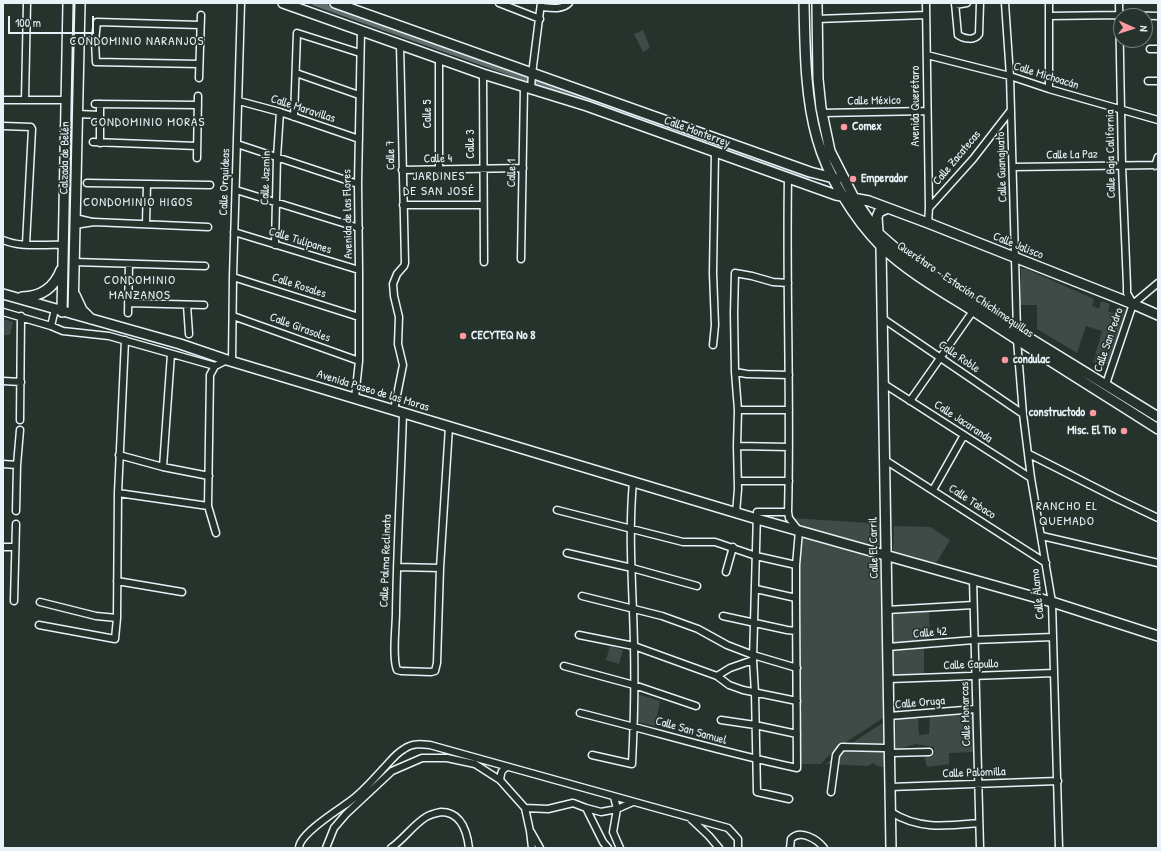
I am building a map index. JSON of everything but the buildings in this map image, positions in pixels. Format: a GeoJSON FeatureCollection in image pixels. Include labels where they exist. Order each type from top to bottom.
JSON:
{"type":"FeatureCollection","features":[{"type":"Feature","properties":{"kind":"main road","name":"Calzada de Belén"},"geometry":{"type":"LineString","coordinates":[[58,310],[63,261],[68,3]]}},
{"type":"Feature","properties":{"kind":"main road","name":"Calzada de Belén"},"geometry":{"type":"LineString","coordinates":[[74,314],[80,3]]}},
{"type":"Feature","properties":{"kind":"main road","name":"Calle Monterrey"},"geometry":{"type":"LineString","coordinates":[[283,3],[483,74],[587,106],[843,197],[854,198]]}},
{"type":"Feature","properties":{"kind":"main road","name":"Calle Monterrey"},"geometry":{"type":"LineString","coordinates":[[335,3],[810,172],[845,182]]}},
{"type":"Feature","properties":{"kind":"main road","name":"Querétaro - Estación Chichimequillas"},"geometry":{"type":"LineString","coordinates":[[804,3],[807,66],[811,107],[817,139],[833,178],[843,197],[860,222],[881,247],[914,272],[973,311],[1106,384],[1158,417]]}},
{"type":"Feature","properties":{"kind":"main road","name":"Querétaro - Estación Chichimequillas"},"geometry":{"type":"LineString","coordinates":[[817,3],[818,79],[822,113],[830,151],[854,198],[878,233],[902,254],[1017,336],[1158,429]]}},
{"type":"Feature","properties":{"kind":"main road"},"geometry":{"type":"LineString","coordinates":[[68,20],[80,21]]}},
{"type":"Feature","properties":{"kind":"main road"},"geometry":{"type":"LineString","coordinates":[[821,174],[824,172],[827,164]]}},
{"type":"Feature","properties":{"kind":"main road"},"geometry":{"type":"LineString","coordinates":[[803,183],[810,182],[812,179],[810,172]]}},
{"type":"Feature","properties":{"kind":"main road","name":"Calle Jalisco"},"geometry":{"type":"LineString","coordinates":[[845,182],[869,201]]}},
{"type":"Feature","properties":{"kind":"main road","name":"Calle Jalisco"},"geometry":{"type":"LineString","coordinates":[[854,198],[869,201],[928,223],[1133,304],[1158,316]]}},
{"type":"Feature","properties":{"kind":"main road"},"geometry":{"type":"LineString","coordinates":[[878,233],[877,217],[879,212],[888,208]]}},
{"type":"Feature","properties":{"kind":"main road"},"geometry":{"type":"LineString","coordinates":[[64,211],[75,218]]}},
{"type":"Feature","properties":{"kind":"main road","name":"Calle El Carril"},"geometry":{"type":"LineString","coordinates":[[881,247],[892,848]]}},
{"type":"Feature","properties":{"kind":"main road"},"geometry":{"type":"LineString","coordinates":[[7,295],[32,297],[40,295],[47,290],[58,277],[63,261]]}},
{"type":"Feature","properties":{"kind":"main road"},"geometry":{"type":"LineString","coordinates":[[74,292],[82,310],[92,320]]}},
{"type":"Feature","properties":{"kind":"main road","name":"Avenida Paseo de las Moras"},"geometry":{"type":"LineString","coordinates":[[7,295],[180,344],[229,361],[736,513],[886,554],[1052,602],[1158,636]]}},
{"type":"Feature","properties":{"kind":"street"},"geometry":{"type":"LineString","coordinates":[[25,100],[27,3]]}},
{"type":"Feature","properties":{"kind":"street","name":"Calle Orquídeas"},"geometry":{"type":"LineString","coordinates":[[229,361],[233,316],[241,3]]}},
{"type":"Feature","properties":{"kind":"street"},"geometry":{"type":"LineString","coordinates":[[499,3],[540,19]]}},
{"type":"Feature","properties":{"kind":"street"},"geometry":{"type":"LineString","coordinates":[[541,5],[555,8],[565,7],[569,3]]}},
{"type":"Feature","properties":{"kind":"street","name":"Avenida Querétaro"},"geometry":{"type":"LineString","coordinates":[[926,3],[929,208]]}},
{"type":"Feature","properties":{"kind":"street"},"geometry":{"type":"LineString","coordinates":[[967,3],[955,4],[958,35],[961,37],[975,38],[978,37],[979,34],[980,3]]}},
{"type":"Feature","properties":{"kind":"street","name":"Calle Guanajuato"},"geometry":{"type":"LineString","coordinates":[[1005,3],[1010,76],[1017,336]]}},
{"type":"Feature","properties":{"kind":"street"},"geometry":{"type":"LineString","coordinates":[[1049,3],[1049,89]]}},
{"type":"Feature","properties":{"kind":"street","name":"Calle 1"},"geometry":{"type":"LineString","coordinates":[[521,259],[523,168],[529,88],[541,5]]}},
{"type":"Feature","properties":{"kind":"street"},"geometry":{"type":"LineString","coordinates":[[199,78],[200,15]]}},
{"type":"Feature","properties":{"kind":"street"},"geometry":{"type":"LineString","coordinates":[[817,19],[926,15]]}},
{"type":"Feature","properties":{"kind":"street"},"geometry":{"type":"LineString","coordinates":[[1049,16],[1113,15]]}},
{"type":"Feature","properties":{"kind":"street"},"geometry":{"type":"LineString","coordinates":[[199,64],[96,62],[95,41],[97,22],[200,25]]}},
{"type":"Feature","properties":{"kind":"street","name":"Avenida de las Flores"},"geometry":{"type":"LineString","coordinates":[[355,398],[359,361],[360,270],[358,184],[360,30]]}},
{"type":"Feature","properties":{"kind":"street"},"geometry":{"type":"LineString","coordinates":[[294,117],[297,33],[360,53]]}},
{"type":"Feature","properties":{"kind":"street"},"geometry":{"type":"LineString","coordinates":[[79,40],[95,41]]}},
{"type":"Feature","properties":{"kind":"street","name":"Calle 7"},"geometry":{"type":"LineString","coordinates":[[394,410],[403,365],[398,344],[399,317],[393,284],[397,274],[404,266],[400,44]]}},
{"type":"Feature","properties":{"kind":"street","name":"Calle Baja California"},"geometry":{"type":"LineString","coordinates":[[1120,48],[1127,293],[1133,304]]}},
{"type":"Feature","properties":{"kind":"street"},"geometry":{"type":"LineString","coordinates":[[1150,49],[1158,49]]}},
{"type":"Feature","properties":{"kind":"street","name":"Calle Michoacán"},"geometry":{"type":"LineString","coordinates":[[927,55],[1010,76],[1049,89],[1158,120]]}},
{"type":"Feature","properties":{"kind":"street","name":"Calle 5"},"geometry":{"type":"LineString","coordinates":[[439,58],[439,170]]}},
{"type":"Feature","properties":{"kind":"street"},"geometry":{"type":"LineString","coordinates":[[296,73],[359,95]]}},
{"type":"Feature","properties":{"kind":"street","name":"Calle 3"},"geometry":{"type":"LineString","coordinates":[[483,74],[482,169],[484,262]]}},
{"type":"Feature","properties":{"kind":"street"},"geometry":{"type":"LineString","coordinates":[[1148,81],[1158,81]]}},
{"type":"Feature","properties":{"kind":"street"},"geometry":{"type":"LineString","coordinates":[[196,158],[198,96]]}},
{"type":"Feature","properties":{"kind":"street"},"geometry":{"type":"LineString","coordinates":[[3,100],[65,100]]}},
{"type":"Feature","properties":{"kind":"street","name":"Calle Maravillas"},"geometry":{"type":"LineString","coordinates":[[239,101],[280,112],[359,140]]}},
{"type":"Feature","properties":{"kind":"street"},"geometry":{"type":"LineString","coordinates":[[100,143],[100,115],[98,104],[198,105]]}},
{"type":"Feature","properties":{"kind":"street","name":"Calle Zacatecas"},"geometry":{"type":"LineString","coordinates":[[929,208],[972,159],[1011,110]]}},
{"type":"Feature","properties":{"kind":"street","name":"Calle México"},"geometry":{"type":"LineString","coordinates":[[822,113],[927,111]]}},
{"type":"Feature","properties":{"kind":"street","name":"Calle Jazmín"},"geometry":{"type":"LineString","coordinates":[[275,244],[277,157],[280,112]]}},
{"type":"Feature","properties":{"kind":"street"},"geometry":{"type":"LineString","coordinates":[[78,114],[100,115]]}},
{"type":"Feature","properties":{"kind":"street"},"geometry":{"type":"LineString","coordinates":[[3,126],[31,127],[32,129],[26,244]]}},
{"type":"Feature","properties":{"kind":"street"},"geometry":{"type":"LineString","coordinates":[[92,142],[197,146]]}},
{"type":"Feature","properties":{"kind":"street"},"geometry":{"type":"LineString","coordinates":[[237,144],[358,184]]}},
{"type":"Feature","properties":{"kind":"street"},"geometry":{"type":"LineString","coordinates":[[713,345],[715,325],[713,273],[716,152]]}},
{"type":"Feature","properties":{"kind":"street"},"geometry":{"type":"LineString","coordinates":[[1156,165],[1158,157]]}},
{"type":"Feature","properties":{"kind":"street","name":"Calle La Paz"},"geometry":{"type":"LineString","coordinates":[[1013,167],[1156,165]]}},
{"type":"Feature","properties":{"kind":"street","name":"Calle 4"},"geometry":{"type":"LineString","coordinates":[[402,170],[523,168]]}},
{"type":"Feature","properties":{"kind":"street"},"geometry":{"type":"LineString","coordinates":[[721,720],[798,734],[796,565],[799,531],[789,518],[788,512],[788,178]]}},
{"type":"Feature","properties":{"kind":"street"},"geometry":{"type":"LineString","coordinates":[[88,183],[210,186]]}},
{"type":"Feature","properties":{"kind":"street"},"geometry":{"type":"LineString","coordinates":[[146,224],[147,184]]}},
{"type":"Feature","properties":{"kind":"street"},"geometry":{"type":"LineString","coordinates":[[236,190],[359,228]]}},
{"type":"Feature","properties":{"kind":"street"},"geometry":{"type":"LineString","coordinates":[[403,205],[483,205]]}},
{"type":"Feature","properties":{"kind":"street"},"geometry":{"type":"LineString","coordinates":[[928,223],[929,208]]}},
{"type":"Feature","properties":{"kind":"street"},"geometry":{"type":"LineString","coordinates":[[75,218],[94,222],[208,227]]}},
{"type":"Feature","properties":{"kind":"street","name":"Calle Tulipanes"},"geometry":{"type":"LineString","coordinates":[[234,232],[360,270]]}},
{"type":"Feature","properties":{"kind":"street"},"geometry":{"type":"LineString","coordinates":[[3,240],[11,243],[63,245]]}},
{"type":"Feature","properties":{"kind":"street"},"geometry":{"type":"LineString","coordinates":[[74,262],[205,266]]}},
{"type":"Feature","properties":{"kind":"street"},"geometry":{"type":"LineString","coordinates":[[128,313],[129,264]]}},
{"type":"Feature","properties":{"kind":"street"},"geometry":{"type":"LineString","coordinates":[[736,513],[738,481],[738,410],[735,372],[735,273],[773,282],[788,283]]}},
{"type":"Feature","properties":{"kind":"street","name":"Calle Rosales"},"geometry":{"type":"LineString","coordinates":[[233,276],[359,317]]}},
{"type":"Feature","properties":{"kind":"street"},"geometry":{"type":"LineString","coordinates":[[1133,304],[1158,283]]}},
{"type":"Feature","properties":{"kind":"street"},"geometry":{"type":"LineString","coordinates":[[128,303],[204,305]]}},
{"type":"Feature","properties":{"kind":"street","name":"Calle San Pedro"},"geometry":{"type":"LineString","coordinates":[[1106,384],[1133,304]]}},
{"type":"Feature","properties":{"kind":"street"},"geometry":{"type":"LineString","coordinates":[[188,305],[189,334]]}},
{"type":"Feature","properties":{"kind":"street"},"geometry":{"type":"LineString","coordinates":[[51,326],[58,310]]}},
{"type":"Feature","properties":{"kind":"street"},"geometry":{"type":"LineString","coordinates":[[910,401],[973,311]]}},
{"type":"Feature","properties":{"kind":"street"},"geometry":{"type":"LineString","coordinates":[[3,312],[21,316],[63,330],[109,336],[125,340],[215,366],[229,361]]}},
{"type":"Feature","properties":{"kind":"street"},"geometry":{"type":"LineString","coordinates":[[20,420],[21,316]]}},
{"type":"Feature","properties":{"kind":"street","name":"Calle Girasoles"},"geometry":{"type":"LineString","coordinates":[[233,316],[359,361]]}},
{"type":"Feature","properties":{"kind":"street","name":"Calle Roble"},"geometry":{"type":"LineString","coordinates":[[882,318],[1023,414]]}},
{"type":"Feature","properties":{"kind":"street","name":"Calle Álamo"},"geometry":{"type":"LineString","coordinates":[[1017,336],[1023,414],[1031,478],[1052,602],[1059,848]]}},
{"type":"Feature","properties":{"kind":"street"},"geometry":{"type":"LineString","coordinates":[[39,625],[115,639],[117,618],[119,455],[125,340]]}},
{"type":"Feature","properties":{"kind":"street"},"geometry":{"type":"LineString","coordinates":[[163,467],[171,354]]}},
{"type":"Feature","properties":{"kind":"street"},"geometry":{"type":"LineString","coordinates":[[215,366],[210,375],[208,506],[216,533]]}},
{"type":"Feature","properties":{"kind":"street"},"geometry":{"type":"LineString","coordinates":[[735,372],[789,376]]}},
{"type":"Feature","properties":{"kind":"street"},"geometry":{"type":"LineString","coordinates":[[3,381],[21,382]]}},
{"type":"Feature","properties":{"kind":"street","name":"Calle Jacaranda"},"geometry":{"type":"LineString","coordinates":[[884,384],[1031,478]]}},
{"type":"Feature","properties":{"kind":"street"},"geometry":{"type":"LineString","coordinates":[[738,410],[789,410]]}},
{"type":"Feature","properties":{"kind":"street","name":"Calle Palma Reclinata"},"geometry":{"type":"LineString","coordinates":[[404,413],[397,567],[395,643],[395,666],[397,670],[408,672],[435,671],[438,663],[440,568]]}},
{"type":"Feature","properties":{"kind":"street"},"geometry":{"type":"LineString","coordinates":[[397,567],[440,568],[449,427]]}},
{"type":"Feature","properties":{"kind":"street"},"geometry":{"type":"LineString","coordinates":[[16,511],[17,465],[20,430]]}},
{"type":"Feature","properties":{"kind":"street"},"geometry":{"type":"LineString","coordinates":[[933,490],[964,435]]}},
{"type":"Feature","properties":{"kind":"street"},"geometry":{"type":"LineString","coordinates":[[737,446],[789,447]]}},
{"type":"Feature","properties":{"kind":"street"},"geometry":{"type":"LineString","coordinates":[[1029,454],[1158,518]]}},
{"type":"Feature","properties":{"kind":"street"},"geometry":{"type":"LineString","coordinates":[[119,455],[163,467],[209,476]]}},
{"type":"Feature","properties":{"kind":"street","name":"Calle Tabaco"},"geometry":{"type":"LineString","coordinates":[[885,460],[1046,563]]}},
{"type":"Feature","properties":{"kind":"street"},"geometry":{"type":"LineString","coordinates":[[3,464],[17,465]]}},
{"type":"Feature","properties":{"kind":"street"},"geometry":{"type":"LineString","coordinates":[[738,481],[789,481]]}},
{"type":"Feature","properties":{"kind":"street"},"geometry":{"type":"LineString","coordinates":[[592,755],[632,764],[634,726],[634,646],[631,528],[633,482]]}},
{"type":"Feature","properties":{"kind":"street"},"geometry":{"type":"LineString","coordinates":[[118,493],[208,506]]}},
{"type":"Feature","properties":{"kind":"street"},"geometry":{"type":"LineString","coordinates":[[557,510],[683,542],[715,542],[756,556],[796,565]]}},
{"type":"Feature","properties":{"kind":"street"},"geometry":{"type":"LineString","coordinates":[[788,512],[757,512],[753,658],[757,792],[789,799]]}},
{"type":"Feature","properties":{"kind":"street"},"geometry":{"type":"LineString","coordinates":[[14,601],[16,524]]}},
{"type":"Feature","properties":{"kind":"street"},"geometry":{"type":"LineString","coordinates":[[1042,536],[1158,562]]}},
{"type":"Feature","properties":{"kind":"street"},"geometry":{"type":"LineString","coordinates":[[3,547],[15,547]]}},
{"type":"Feature","properties":{"kind":"street"},"geometry":{"type":"LineString","coordinates":[[726,572],[733,548]]}},
{"type":"Feature","properties":{"kind":"street"},"geometry":{"type":"LineString","coordinates":[[567,553],[632,568],[697,586]]}},
{"type":"Feature","properties":{"kind":"street","name":"Calle Monarcas"},"geometry":{"type":"LineString","coordinates":[[973,579],[980,848]]}},
{"type":"Feature","properties":{"kind":"street"},"geometry":{"type":"LineString","coordinates":[[117,581],[182,592]]}},
{"type":"Feature","properties":{"kind":"street"},"geometry":{"type":"LineString","coordinates":[[756,589],[796,598]]}},
{"type":"Feature","properties":{"kind":"street"},"geometry":{"type":"LineString","coordinates":[[582,596],[662,616],[698,629],[753,658],[797,668]]}},
{"type":"Feature","properties":{"kind":"street"},"geometry":{"type":"LineString","coordinates":[[40,602],[96,616],[117,618]]}},
{"type":"Feature","properties":{"kind":"street","name":"Calle 42"},"geometry":{"type":"LineString","coordinates":[[887,610],[973,605]]}},
{"type":"Feature","properties":{"kind":"street"},"geometry":{"type":"LineString","coordinates":[[723,616],[796,631]]}},
{"type":"Feature","properties":{"kind":"street"},"geometry":{"type":"LineString","coordinates":[[579,635],[634,646],[717,676],[729,685],[755,693],[797,701]]}},
{"type":"Feature","properties":{"kind":"street","name":"Calle 42"},"geometry":{"type":"LineString","coordinates":[[888,647],[974,640],[1053,638]]}},
{"type":"Feature","properties":{"kind":"street"},"geometry":{"type":"LineString","coordinates":[[717,676],[730,668],[753,658]]}},
{"type":"Feature","properties":{"kind":"street"},"geometry":{"type":"LineString","coordinates":[[564,666],[634,685],[696,706]]}},
{"type":"Feature","properties":{"kind":"street","name":"Calle Capullo"},"geometry":{"type":"LineString","coordinates":[[888,679],[1054,673]]}},
{"type":"Feature","properties":{"kind":"street","name":"Calle Oruga"},"geometry":{"type":"LineString","coordinates":[[889,716],[976,709]]}},
{"type":"Feature","properties":{"kind":"street","name":"Calle San Samuel"},"geometry":{"type":"LineString","coordinates":[[580,713],[634,726],[756,760],[798,768],[798,734]]}},
{"type":"Feature","properties":{"kind":"street"},"geometry":{"type":"LineString","coordinates":[[299,848],[300,841],[324,818],[351,801],[370,784],[400,751],[416,744],[430,745],[728,828],[734,832],[738,839],[738,848]]}},
{"type":"Feature","properties":{"kind":"street"},"geometry":{"type":"LineString","coordinates":[[831,792],[836,755],[842,747],[884,748],[890,750],[929,752]]}},
{"type":"Feature","properties":{"kind":"street"},"geometry":{"type":"LineString","coordinates":[[326,848],[334,828],[346,814],[392,771],[422,758],[447,758],[475,764],[500,780],[525,808],[532,848]]}},
{"type":"Feature","properties":{"kind":"street"},"geometry":{"type":"LineString","coordinates":[[500,780],[503,770],[507,767]]}},
{"type":"Feature","properties":{"kind":"street","name":"Calle Palomilla"},"geometry":{"type":"LineString","coordinates":[[890,787],[1058,781]]}},
{"type":"Feature","properties":{"kind":"street"},"geometry":{"type":"LineString","coordinates":[[614,797],[617,808],[613,832],[620,848]]}},
{"type":"Feature","properties":{"kind":"street"},"geometry":{"type":"LineString","coordinates":[[525,808],[548,809],[573,803],[601,812],[633,802]]}},
{"type":"Feature","properties":{"kind":"street"},"geometry":{"type":"LineString","coordinates":[[586,808],[603,842],[608,848]]}},
{"type":"Feature","properties":{"kind":"street"},"geometry":{"type":"LineString","coordinates":[[391,848],[402,840],[426,817],[433,813],[439,812],[451,814],[462,822],[469,848]]}},
{"type":"Feature","properties":{"kind":"street"},"geometry":{"type":"LineString","coordinates":[[891,812],[901,819],[919,825],[950,826],[979,823]]}},
{"type":"Feature","properties":{"kind":"street"},"geometry":{"type":"LineString","coordinates":[[324,818],[331,823],[334,828]]}},
{"type":"Feature","properties":{"kind":"street"},"geometry":{"type":"LineString","coordinates":[[690,818],[719,848]]}},
{"type":"Feature","properties":{"kind":"street"},"geometry":{"type":"LineString","coordinates":[[709,836],[710,830],[715,824]]}},
{"type":"Feature","properties":{"kind":"street"},"geometry":{"type":"LineString","coordinates":[[530,831],[540,848]]}},
{"type":"Feature","properties":{"kind":"street"},"geometry":{"type":"LineString","coordinates":[[790,848],[791,839],[795,835],[800,834],[811,837],[820,843],[824,848]]}},
{"type":"Feature","properties":{"kind":"shaded area"},"geometry":{"type":"Polygon","coordinates":[[[643,30],[650,48],[643,52],[634,34],[643,30]]]}},
{"type":"Feature","properties":{"kind":"shaded area"},"geometry":{"type":"Polygon","coordinates":[[[1021,269],[1026,269],[1094,299],[1092,306],[1099,309],[1101,301],[1110,304],[1108,311],[1115,314],[1118,307],[1129,311],[1110,365],[1099,361],[1093,363],[1102,331],[1086,326],[1077,353],[1037,329],[1037,305],[1020,305],[1021,269]]]}},
{"type":"Feature","properties":{"kind":"shaded area"},"geometry":{"type":"Polygon","coordinates":[[[3,319],[13,322],[10,335],[3,335],[3,319]]]}},
{"type":"Feature","properties":{"kind":"shaded area"},"geometry":{"type":"Polygon","coordinates":[[[791,518],[885,524],[886,552],[798,527],[791,518]]]}},
{"type":"Feature","properties":{"kind":"shaded area"},"geometry":{"type":"Polygon","coordinates":[[[894,526],[930,527],[950,540],[935,565],[893,552],[894,526]]]}},
{"type":"Feature","properties":{"kind":"shaded area"},"geometry":{"type":"Polygon","coordinates":[[[798,531],[885,556],[889,714],[834,750],[821,764],[800,764],[800,738],[798,733],[802,707],[797,701],[798,640],[800,629],[798,616],[798,531]]]}},
{"type":"Feature","properties":{"kind":"shaded area"},"geometry":{"type":"Polygon","coordinates":[[[892,611],[929,611],[930,641],[893,644],[892,611]]]}},
{"type":"Feature","properties":{"kind":"shaded area"},"geometry":{"type":"Polygon","coordinates":[[[610,646],[623,650],[619,664],[606,660],[610,646]]]}},
{"type":"Feature","properties":{"kind":"shaded area"},"geometry":{"type":"Polygon","coordinates":[[[924,646],[924,675],[894,676],[892,649],[924,646]]]}},
{"type":"Feature","properties":{"kind":"shaded area"},"geometry":{"type":"Polygon","coordinates":[[[638,694],[660,701],[655,726],[638,722],[638,694]]]}},
{"type":"Feature","properties":{"kind":"shaded area"},"geometry":{"type":"Polygon","coordinates":[[[974,712],[973,752],[949,753],[949,764],[927,767],[924,755],[935,754],[934,747],[915,744],[896,750],[895,718],[918,717],[919,735],[929,734],[930,716],[974,712]]]}},
{"type":"Feature","properties":{"kind":"shaded area"},"geometry":{"type":"Polygon","coordinates":[[[887,721],[888,768],[877,766],[873,763],[868,766],[826,764],[855,741],[887,721]]]}},
{"type":"Feature","properties":{"kind":"waterway"},"geometry":{"type":"LineString","coordinates":[[315,3],[807,178]]}},
{"type":"Feature","properties":{"kind":"place","name":"Comex"},"geometry":{"type":"Point","coordinates":[844,127]}},
{"type":"Feature","properties":{"kind":"place","name":"Emperador"},"geometry":{"type":"Point","coordinates":[853,179]}},
{"type":"Feature","properties":{"kind":"place","name":"CECYTEQ No 8"},"geometry":{"type":"Point","coordinates":[463,336]}},
{"type":"Feature","properties":{"kind":"place","name":"condulac"},"geometry":{"type":"Point","coordinates":[1005,360]}},
{"type":"Feature","properties":{"kind":"place","name":"constructodo"},"geometry":{"type":"Point","coordinates":[1093,413]}},
{"type":"Feature","properties":{"kind":"place","name":"Misc. El Tío"},"geometry":{"type":"Point","coordinates":[1124,431]}},
{"type":"Feature","properties":{"kind":"district","name":"CONDOMINIO NARANJOS"},"geometry":{"type":"Point","coordinates":[137,42]}},
{"type":"Feature","properties":{"kind":"district","name":"CONDOMINIO MORAS"},"geometry":{"type":"Point","coordinates":[148,123]}},
{"type":"Feature","properties":{"kind":"district","name":"JARDINES DE SAN JOSÉ"},"geometry":{"type":"Point","coordinates":[439,184]}},
{"type":"Feature","properties":{"kind":"district","name":"CONDOMINIO HIGOS"},"geometry":{"type":"Point","coordinates":[138,203]}},
{"type":"Feature","properties":{"kind":"district","name":"CONDOMINIO MANZANOS"},"geometry":{"type":"Point","coordinates":[140,288]}},
{"type":"Feature","properties":{"kind":"district","name":"RANCHO EL QUEMADO"},"geometry":{"type":"Point","coordinates":[1067,514]}}]}
